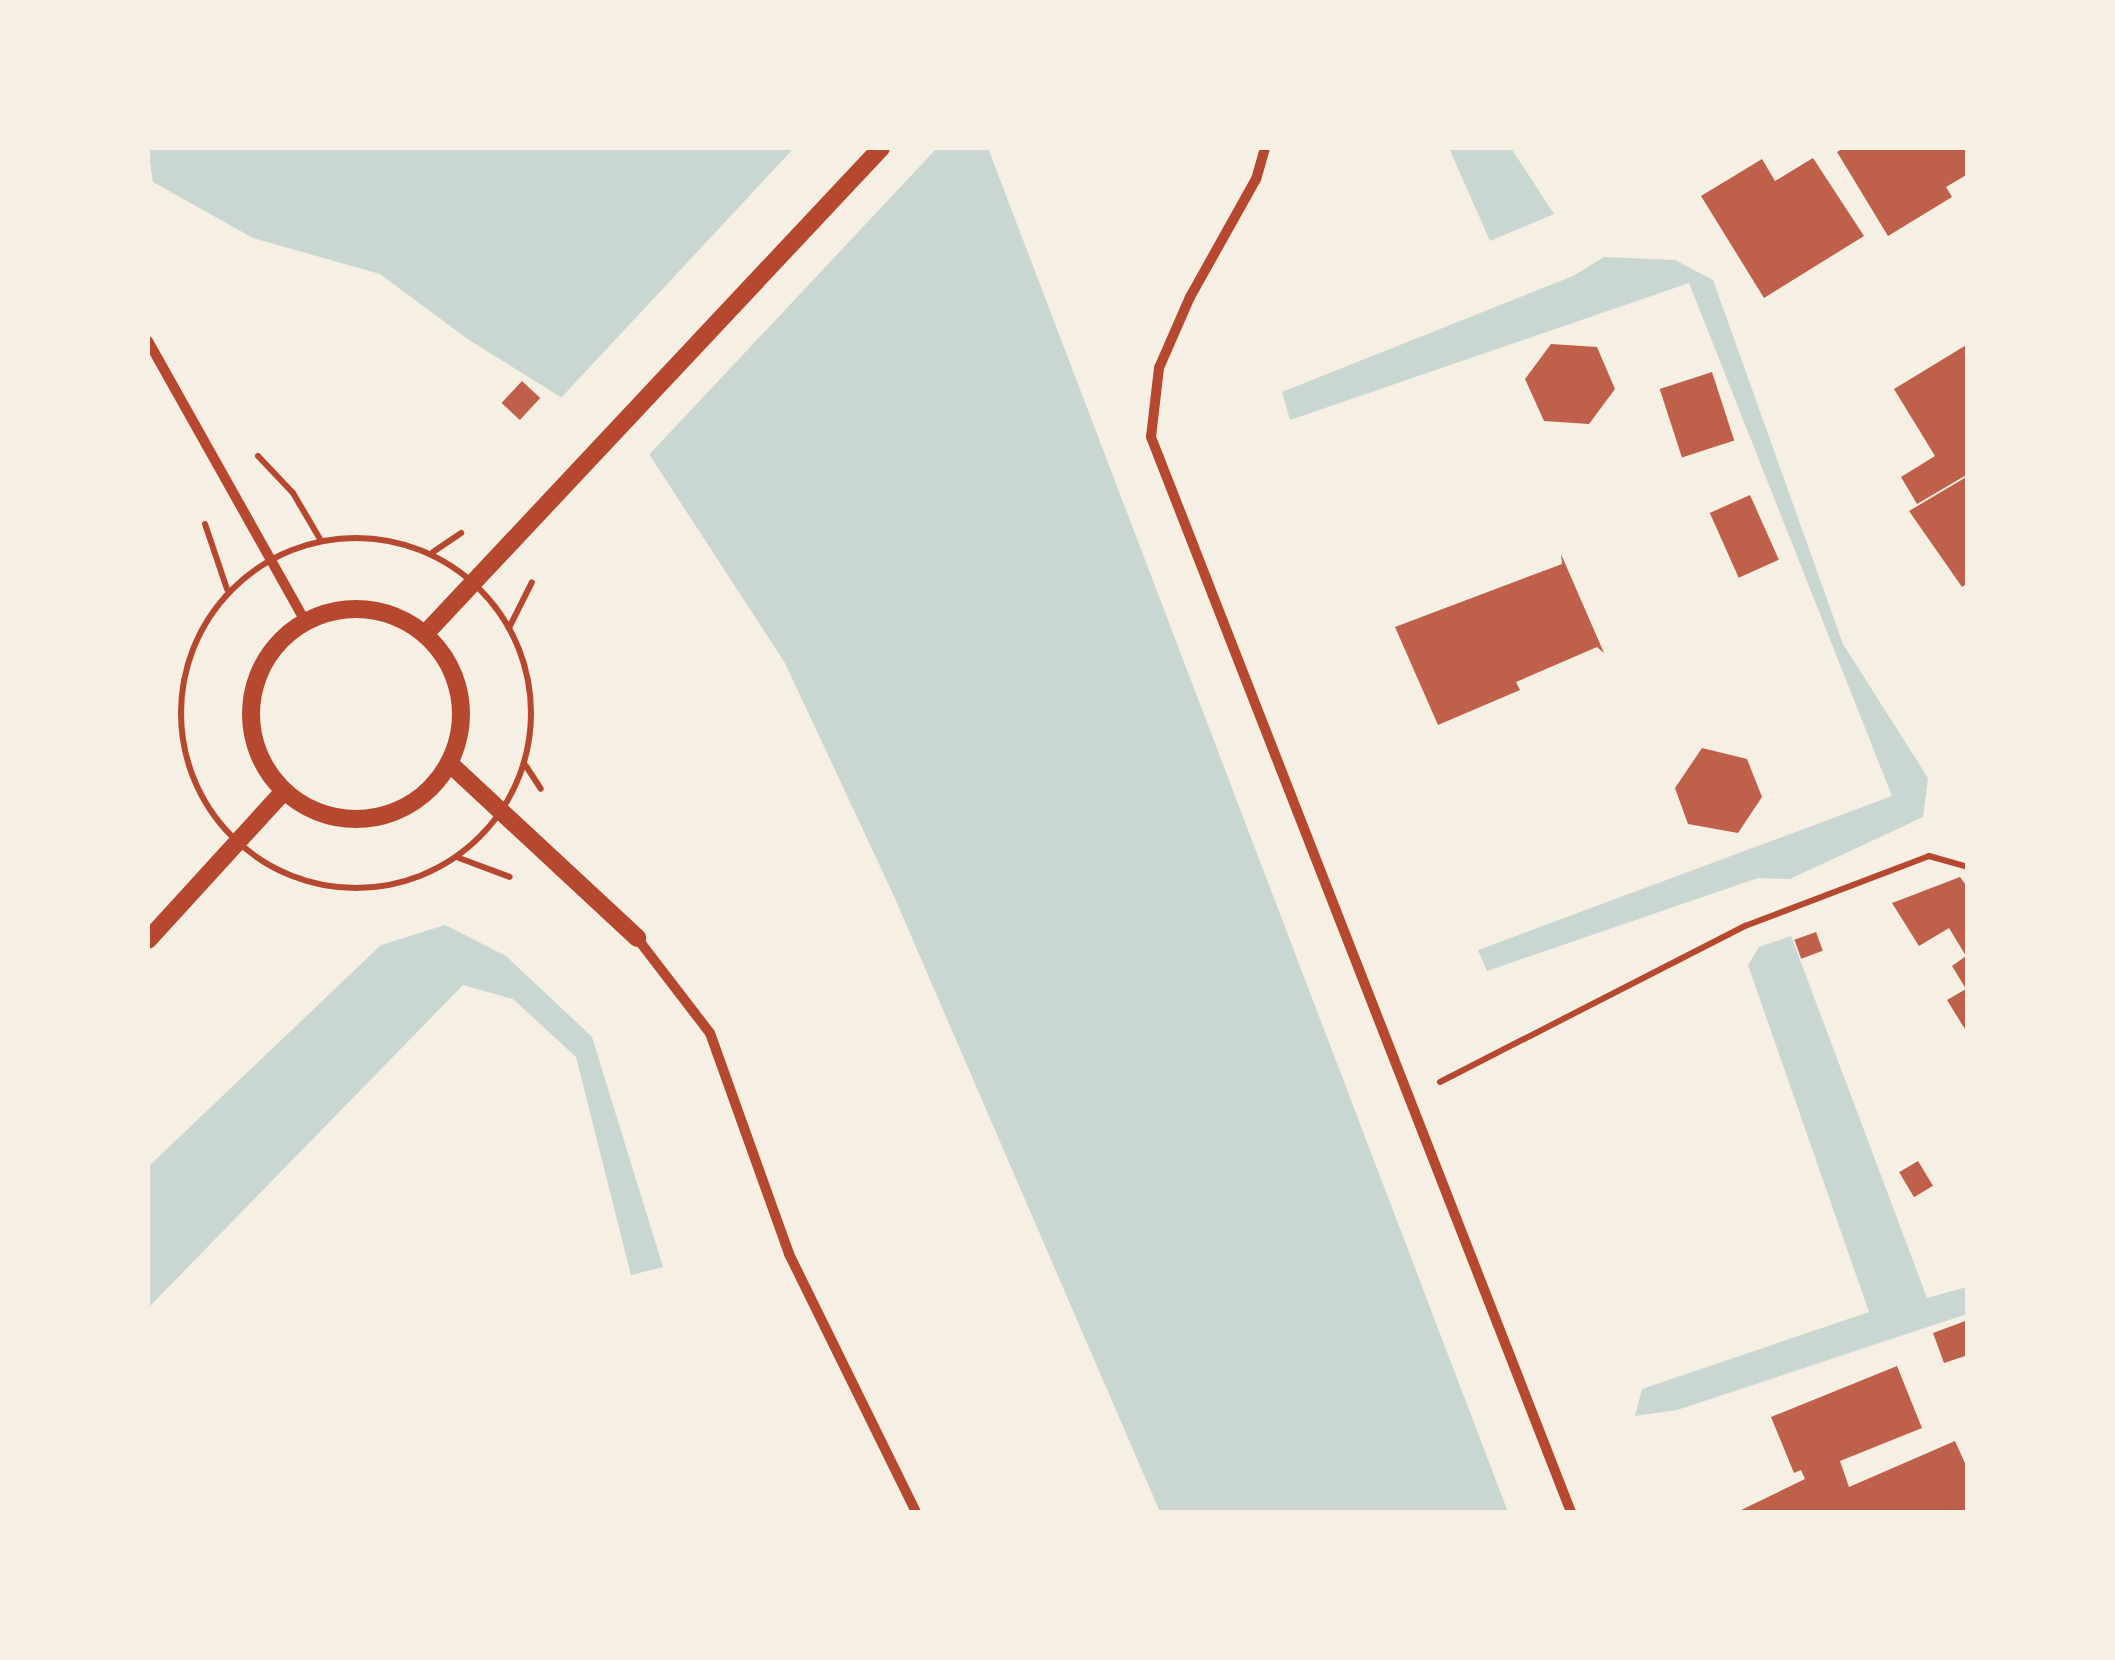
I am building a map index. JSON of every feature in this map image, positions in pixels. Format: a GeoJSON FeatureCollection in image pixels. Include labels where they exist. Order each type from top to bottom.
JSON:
{"type":"FeatureCollection","features":[{"type":"Feature","properties":{"kind":"street"},"geometry":{"type":"LineString","coordinates":[[425,634],[881,148]]}},
{"type":"Feature","properties":{"kind":"street"},"geometry":{"type":"LineString","coordinates":[[1264,148],[1256,179],[1190,297],[1159,368],[1151,437],[1571,1512]]}},
{"type":"Feature","properties":{"kind":"street"},"geometry":{"type":"LineString","coordinates":[[148,341],[305,621]]}},
{"type":"Feature","properties":{"kind":"street"},"geometry":{"type":"LineString","coordinates":[[345,609],[388,613],[425,634],[447,662],[460,694],[460,730],[449,763],[430,789],[373,817],[342,818],[284,791],[258,750],[250,702],[260,669],[305,621],[345,609]]}},
{"type":"Feature","properties":{"kind":"street"},"geometry":{"type":"LineString","coordinates":[[449,763],[637,938],[710,1033],[789,1254],[916,1512]]}},
{"type":"Feature","properties":{"kind":"street"},"geometry":{"type":"LineString","coordinates":[[148,940],[284,791]]}},
{"type":"Feature","properties":{"kind":"path"},"geometry":{"type":"LineString","coordinates":[[320,539],[376,538],[433,552],[472,584],[508,628],[531,695],[525,765]]}},
{"type":"Feature","properties":{"kind":"path"},"geometry":{"type":"LineString","coordinates":[[1408,1099],[1744,926],[1929,856],[1968,867]]}},
{"type":"Feature","properties":{"kind":"shaded area"},"geometry":{"type":"Polygon","coordinates":[[[148,148],[988,148],[1508,1512],[1160,1512],[893,894],[785,663],[647,451],[469,340],[380,274],[253,238],[153,182],[148,148]]]}},
{"type":"Feature","properties":{"kind":"shaded area"},"geometry":{"type":"Polygon","coordinates":[[[1449,148],[1511,148],[1554,214],[1490,241],[1449,148]]]}},
{"type":"Feature","properties":{"kind":"shaded area"},"geometry":{"type":"Polygon","coordinates":[[[1604,257],[1675,260],[1713,280],[1843,644],[1928,778],[1923,817],[1790,879],[1758,878],[1487,971],[1478,950],[1892,796],[1689,283],[1290,420],[1282,392],[1573,276],[1604,257]]]}},
{"type":"Feature","properties":{"kind":"shaded area"},"geometry":{"type":"Polygon","coordinates":[[[445,925],[506,956],[592,1037],[663,1267],[631,1275],[576,1057],[513,999],[463,985],[148,1308],[148,1167],[381,945],[445,925]]]}},
{"type":"Feature","properties":{"kind":"shaded area"},"geometry":{"type":"Polygon","coordinates":[[[1791,936],[1927,1298],[1967,1287],[1967,1314],[1677,1410],[1635,1416],[1642,1389],[1869,1312],[1748,965],[1759,947],[1791,936]]]}},
{"type":"Feature","properties":{"kind":"pier"},"geometry":{"type":"Polygon","coordinates":[[[794,148],[937,148],[646,458],[560,399],[794,148]]]}},
{"type":"Feature","properties":{"kind":"building"},"geometry":{"type":"Polygon","coordinates":[[[1844,148],[1968,148],[1968,174],[1946,187],[1952,197],[1888,236],[1837,152],[1844,148]]]}},
{"type":"Feature","properties":{"kind":"building"},"geometry":{"type":"Polygon","coordinates":[[[1813,158],[1864,236],[1764,298],[1701,196],[1762,159],[1775,181],[1813,158]]]}},
{"type":"Feature","properties":{"kind":"building"},"geometry":{"type":"Polygon","coordinates":[[[1551,344],[1597,347],[1615,389],[1589,424],[1544,421],[1525,379],[1551,344]]]}},
{"type":"Feature","properties":{"kind":"building"},"geometry":{"type":"Polygon","coordinates":[[[1968,344],[1968,474],[1917,504],[1901,477],[1935,456],[1894,389],[1968,344]]]}},
{"type":"Feature","properties":{"kind":"building"},"geometry":{"type":"Polygon","coordinates":[[[1712,372],[1734,440],[1682,457],[1660,389],[1712,372]]]}},
{"type":"Feature","properties":{"kind":"building"},"geometry":{"type":"Polygon","coordinates":[[[522,381],[540,398],[520,420],[502,403],[522,381]]]}},
{"type":"Feature","properties":{"kind":"building"},"geometry":{"type":"Polygon","coordinates":[[[1968,476],[1968,583],[1962,587],[1909,511],[1968,476]]]}},
{"type":"Feature","properties":{"kind":"building"},"geometry":{"type":"Polygon","coordinates":[[[1750,495],[1779,560],[1739,578],[1710,513],[1750,495]]]}},
{"type":"Feature","properties":{"kind":"building"},"geometry":{"type":"Polygon","coordinates":[[[1561,554],[1604,653],[1597,647],[1516,682],[1520,690],[1438,725],[1395,627],[1562,564],[1561,554]]]}},
{"type":"Feature","properties":{"kind":"building"},"geometry":{"type":"Polygon","coordinates":[[[1702,748],[1747,759],[1762,797],[1738,833],[1688,824],[1675,788],[1702,748]]]}},
{"type":"Feature","properties":{"kind":"building"},"geometry":{"type":"Polygon","coordinates":[[[1960,877],[1968,888],[1968,1034],[1947,1000],[1966,989],[1952,966],[1966,956],[1949,928],[1919,946],[1892,903],[1960,877]]]}},
{"type":"Feature","properties":{"kind":"building"},"geometry":{"type":"Polygon","coordinates":[[[1816,932],[1823,951],[1801,959],[1794,940],[1816,932]]]}},
{"type":"Feature","properties":{"kind":"building"},"geometry":{"type":"Polygon","coordinates":[[[1918,1161],[1933,1186],[1914,1197],[1899,1172],[1918,1161]]]}},
{"type":"Feature","properties":{"kind":"building"},"geometry":{"type":"Polygon","coordinates":[[[1968,1320],[1968,1355],[1944,1363],[1933,1333],[1968,1320]]]}},
{"type":"Feature","properties":{"kind":"building"},"geometry":{"type":"Polygon","coordinates":[[[1897,1366],[1922,1428],[1840,1461],[1849,1487],[1955,1441],[1968,1470],[1968,1512],[1737,1512],[1805,1479],[1801,1470],[1794,1473],[1771,1417],[1897,1366]]]}}]}
